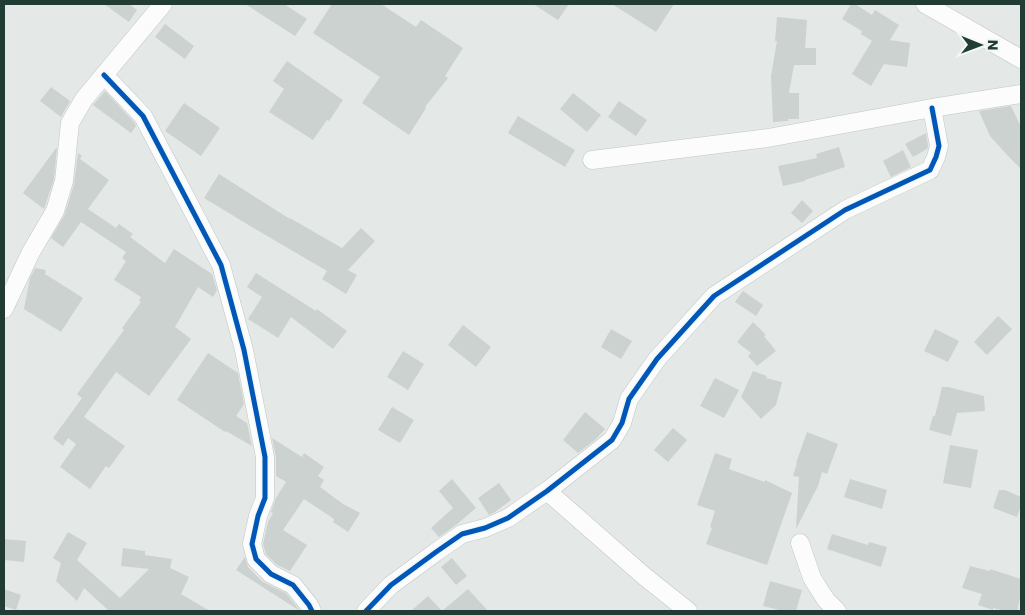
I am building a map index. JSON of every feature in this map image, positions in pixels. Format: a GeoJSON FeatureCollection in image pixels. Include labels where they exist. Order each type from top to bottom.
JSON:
{"type":"FeatureCollection","features":[{"type":"Feature","properties":{"kind":"street"},"geometry":{"type":"LineString","coordinates":[[4,309],[31,252],[55,211],[64,181],[70,123],[84,99],[163,4]]}},
{"type":"Feature","properties":{"kind":"street"},"geometry":{"type":"LineString","coordinates":[[925,4],[1021,60]]}},
{"type":"Feature","properties":{"kind":"street"},"geometry":{"type":"LineString","coordinates":[[104,76],[142,116],[221,265],[244,350],[265,457],[265,498],[258,516],[252,544],[256,559],[271,574],[293,585],[310,605],[312,611]]}},
{"type":"Feature","properties":{"kind":"street"},"geometry":{"type":"LineString","coordinates":[[592,160],[768,138],[1021,94]]}},
{"type":"Feature","properties":{"kind":"street"},"geometry":{"type":"LineString","coordinates":[[366,611],[391,585],[462,534],[485,528],[508,518],[547,491],[612,440],[622,423],[629,399],[657,359],[714,296],[845,210],[930,170],[939,146],[932,108]]}},
{"type":"Feature","properties":{"kind":"street"},"geometry":{"type":"LineString","coordinates":[[547,491],[644,576],[688,611]]}},
{"type":"Feature","properties":{"kind":"street"},"geometry":{"type":"LineString","coordinates":[[800,543],[812,578],[826,600],[837,611]]}},
{"type":"Feature","properties":{"kind":"building"},"geometry":{"type":"Polygon","coordinates":[[[104,4],[129,4],[137,10],[129,22],[104,4]]]}},
{"type":"Feature","properties":{"kind":"building"},"geometry":{"type":"Polygon","coordinates":[[[245,4],[284,4],[307,19],[295,36],[245,4]]]}},
{"type":"Feature","properties":{"kind":"building"},"geometry":{"type":"Polygon","coordinates":[[[332,4],[381,4],[416,27],[421,20],[463,48],[445,76],[448,78],[425,107],[409,135],[362,103],[380,77],[313,33],[332,4]]]}},
{"type":"Feature","properties":{"kind":"building"},"geometry":{"type":"Polygon","coordinates":[[[533,4],[569,4],[558,20],[533,4]]]}},
{"type":"Feature","properties":{"kind":"building"},"geometry":{"type":"Polygon","coordinates":[[[612,4],[674,4],[656,32],[612,4]]]}},
{"type":"Feature","properties":{"kind":"building"},"geometry":{"type":"Polygon","coordinates":[[[851,4],[855,4],[872,15],[875,10],[899,25],[890,40],[910,43],[907,67],[884,64],[871,86],[852,74],[872,41],[861,34],[862,31],[842,19],[851,4]]]}},
{"type":"Feature","properties":{"kind":"building"},"geometry":{"type":"Polygon","coordinates":[[[777,17],[807,20],[805,48],[816,48],[816,65],[794,65],[789,93],[799,93],[799,119],[773,122],[771,76],[777,41],[775,41],[777,17]]]}},
{"type":"Feature","properties":{"kind":"building"},"geometry":{"type":"Polygon","coordinates":[[[165,24],[194,46],[185,59],[155,37],[165,24]]]}},
{"type":"Feature","properties":{"kind":"building"},"geometry":{"type":"Polygon","coordinates":[[[287,61],[343,100],[313,140],[269,112],[284,89],[273,81],[287,61]]]}},
{"type":"Feature","properties":{"kind":"building"},"geometry":{"type":"Polygon","coordinates":[[[51,87],[70,101],[61,117],[40,101],[51,87]]]}},
{"type":"Feature","properties":{"kind":"building"},"geometry":{"type":"Polygon","coordinates":[[[105,91],[134,122],[136,126],[131,133],[93,105],[105,91]]]}},
{"type":"Feature","properties":{"kind":"building"},"geometry":{"type":"Polygon","coordinates":[[[573,93],[601,115],[587,132],[560,109],[573,93]]]}},
{"type":"Feature","properties":{"kind":"building"},"geometry":{"type":"Polygon","coordinates":[[[619,101],[647,120],[636,136],[608,117],[619,101]]]}},
{"type":"Feature","properties":{"kind":"building"},"geometry":{"type":"Polygon","coordinates":[[[184,103],[220,128],[201,156],[165,131],[184,103]]]}},
{"type":"Feature","properties":{"kind":"building"},"geometry":{"type":"Polygon","coordinates":[[[1011,106],[1021,127],[1021,169],[990,136],[979,111],[1011,106]]]}},
{"type":"Feature","properties":{"kind":"building"},"geometry":{"type":"Polygon","coordinates":[[[518,116],[575,150],[565,167],[508,133],[518,116]]]}},
{"type":"Feature","properties":{"kind":"building"},"geometry":{"type":"Polygon","coordinates":[[[926,133],[927,149],[913,157],[905,144],[926,133]]]}},
{"type":"Feature","properties":{"kind":"building"},"geometry":{"type":"Polygon","coordinates":[[[57,147],[54,179],[44,209],[23,193],[57,147]]]}},
{"type":"Feature","properties":{"kind":"building"},"geometry":{"type":"Polygon","coordinates":[[[839,147],[845,167],[805,181],[783,186],[778,166],[817,158],[816,154],[839,147]]]}},
{"type":"Feature","properties":{"kind":"building"},"geometry":{"type":"Polygon","coordinates":[[[903,150],[911,167],[891,177],[883,161],[903,150]]]}},
{"type":"Feature","properties":{"kind":"building"},"geometry":{"type":"Polygon","coordinates":[[[78,153],[82,156],[80,159],[109,180],[88,209],[116,228],[119,224],[133,234],[130,237],[165,263],[174,249],[212,274],[217,290],[213,297],[198,287],[175,327],[191,339],[149,396],[116,372],[84,417],[125,446],[109,468],[106,466],[90,489],[60,467],[76,444],[68,438],[63,446],[53,438],[82,398],[77,394],[124,330],[122,328],[141,302],[139,301],[141,297],[114,280],[126,261],[122,258],[126,252],[81,222],[63,247],[51,238],[65,214],[74,184],[78,153]]]}},
{"type":"Feature","properties":{"kind":"building"},"geometry":{"type":"Polygon","coordinates":[[[219,174],[290,219],[342,248],[361,228],[375,241],[348,270],[357,275],[346,294],[322,279],[327,271],[204,198],[219,174]]]}},
{"type":"Feature","properties":{"kind":"building"},"geometry":{"type":"Polygon","coordinates":[[[802,200],[813,211],[802,223],[791,213],[802,200]]]}},
{"type":"Feature","properties":{"kind":"building"},"geometry":{"type":"Polygon","coordinates":[[[35,268],[46,270],[45,274],[83,298],[61,332],[24,309],[30,278],[35,268]]]}},
{"type":"Feature","properties":{"kind":"building"},"geometry":{"type":"Polygon","coordinates":[[[256,273],[316,311],[317,309],[347,331],[333,349],[291,317],[278,338],[248,319],[262,297],[247,287],[256,273]]]}},
{"type":"Feature","properties":{"kind":"building"},"geometry":{"type":"Polygon","coordinates":[[[743,291],[763,305],[756,316],[735,302],[743,291]]]}},
{"type":"Feature","properties":{"kind":"building"},"geometry":{"type":"Polygon","coordinates":[[[998,316],[1012,329],[987,355],[974,342],[998,316]]]}},
{"type":"Feature","properties":{"kind":"building"},"geometry":{"type":"Polygon","coordinates":[[[753,322],[766,335],[764,336],[776,351],[757,366],[748,356],[751,353],[737,342],[753,322]]]}},
{"type":"Feature","properties":{"kind":"building"},"geometry":{"type":"Polygon","coordinates":[[[463,325],[491,347],[476,367],[448,345],[463,325]]]}},
{"type":"Feature","properties":{"kind":"building"},"geometry":{"type":"Polygon","coordinates":[[[611,329],[632,341],[621,359],[601,347],[611,329]]]}},
{"type":"Feature","properties":{"kind":"building"},"geometry":{"type":"Polygon","coordinates":[[[935,329],[959,341],[948,362],[924,351],[935,329]]]}},
{"type":"Feature","properties":{"kind":"building"},"geometry":{"type":"Polygon","coordinates":[[[403,351],[424,364],[408,390],[387,377],[403,351]]]}},
{"type":"Feature","properties":{"kind":"building"},"geometry":{"type":"Polygon","coordinates":[[[208,353],[238,373],[244,404],[236,416],[247,423],[252,446],[225,432],[177,400],[208,353]]]}},
{"type":"Feature","properties":{"kind":"building"},"geometry":{"type":"Polygon","coordinates":[[[753,371],[767,376],[766,378],[782,382],[776,405],[761,419],[741,397],[753,371]]]}},
{"type":"Feature","properties":{"kind":"building"},"geometry":{"type":"Polygon","coordinates":[[[715,378],[739,390],[724,418],[700,406],[715,378]]]}},
{"type":"Feature","properties":{"kind":"building"},"geometry":{"type":"Polygon","coordinates":[[[942,387],[984,396],[985,411],[957,413],[951,436],[929,430],[933,416],[935,416],[942,387]]]}},
{"type":"Feature","properties":{"kind":"building"},"geometry":{"type":"Polygon","coordinates":[[[392,407],[414,420],[400,443],[378,430],[392,407]]]}},
{"type":"Feature","properties":{"kind":"building"},"geometry":{"type":"Polygon","coordinates":[[[585,412],[605,429],[578,453],[563,440],[585,412]]]}},
{"type":"Feature","properties":{"kind":"building"},"geometry":{"type":"Polygon","coordinates":[[[673,428],[687,440],[668,462],[654,450],[673,428]]]}},
{"type":"Feature","properties":{"kind":"building"},"geometry":{"type":"Polygon","coordinates":[[[807,432],[838,444],[827,474],[822,472],[818,486],[796,529],[799,477],[793,476],[807,432]]]}},
{"type":"Feature","properties":{"kind":"building"},"geometry":{"type":"Polygon","coordinates":[[[272,438],[302,457],[304,453],[324,467],[318,476],[324,480],[320,487],[343,504],[360,513],[348,532],[333,522],[334,519],[304,499],[283,530],[307,545],[290,571],[277,565],[266,554],[263,544],[276,498],[286,482],[276,476],[276,457],[272,438]]]}},
{"type":"Feature","properties":{"kind":"building"},"geometry":{"type":"Polygon","coordinates":[[[950,445],[978,450],[971,488],[943,483],[950,445]]]}},
{"type":"Feature","properties":{"kind":"building"},"geometry":{"type":"Polygon","coordinates":[[[715,453],[732,459],[729,469],[765,482],[765,480],[792,493],[767,565],[706,544],[712,528],[710,527],[715,511],[697,505],[715,453]]]}},
{"type":"Feature","properties":{"kind":"building"},"geometry":{"type":"Polygon","coordinates":[[[452,479],[476,508],[439,537],[431,528],[453,508],[439,491],[452,479]]]}},
{"type":"Feature","properties":{"kind":"building"},"geometry":{"type":"Polygon","coordinates":[[[850,479],[887,490],[882,509],[844,497],[850,479]]]}},
{"type":"Feature","properties":{"kind":"building"},"geometry":{"type":"Polygon","coordinates":[[[499,483],[511,500],[489,515],[478,498],[499,483]]]}},
{"type":"Feature","properties":{"kind":"building"},"geometry":{"type":"Polygon","coordinates":[[[999,490],[1005,490],[1021,497],[1021,505],[1017,517],[993,508],[999,490]]]}},
{"type":"Feature","properties":{"kind":"building"},"geometry":{"type":"Polygon","coordinates":[[[68,532],[87,543],[77,560],[120,598],[149,569],[121,566],[123,548],[145,551],[145,555],[172,559],[170,568],[189,577],[181,594],[210,611],[107,611],[84,588],[77,601],[56,581],[61,563],[53,558],[68,532]]]}},
{"type":"Feature","properties":{"kind":"building"},"geometry":{"type":"Polygon","coordinates":[[[832,534],[868,545],[869,542],[887,547],[881,567],[827,549],[832,534]]]}},
{"type":"Feature","properties":{"kind":"building"},"geometry":{"type":"Polygon","coordinates":[[[4,539],[26,541],[24,562],[4,560],[4,539]]]}},
{"type":"Feature","properties":{"kind":"building"},"geometry":{"type":"Polygon","coordinates":[[[245,557],[248,567],[263,582],[286,593],[300,611],[236,570],[245,557]]]}},
{"type":"Feature","properties":{"kind":"building"},"geometry":{"type":"Polygon","coordinates":[[[452,558],[467,576],[456,585],[441,567],[452,558]]]}},
{"type":"Feature","properties":{"kind":"building"},"geometry":{"type":"Polygon","coordinates":[[[970,566],[990,571],[990,569],[1021,579],[1021,594],[1017,611],[993,608],[993,610],[978,605],[982,594],[962,588],[970,566]]]}},
{"type":"Feature","properties":{"kind":"building"},"geometry":{"type":"Polygon","coordinates":[[[770,581],[802,590],[796,611],[783,611],[763,606],[770,581]]]}},
{"type":"Feature","properties":{"kind":"building"},"geometry":{"type":"Polygon","coordinates":[[[4,589],[21,595],[16,610],[4,606],[4,589]]]}},
{"type":"Feature","properties":{"kind":"building"},"geometry":{"type":"Polygon","coordinates":[[[468,589],[488,611],[442,611],[468,589]]]}},
{"type":"Feature","properties":{"kind":"building"},"geometry":{"type":"Polygon","coordinates":[[[428,596],[442,611],[411,611],[428,596]]]}},
{"type":"Feature","properties":{"kind":"cycle path"},"geometry":{"type":"LineString","coordinates":[[104,75],[143,116],[221,265],[244,350],[265,457],[265,498],[258,516],[252,544],[256,559],[271,574],[293,585],[312,611]]}},
{"type":"Feature","properties":{"kind":"cycle path"},"geometry":{"type":"LineString","coordinates":[[366,611],[391,585],[436,552],[462,534],[485,528],[508,518],[547,491],[612,440],[622,423],[629,399],[657,359],[714,296],[845,210],[930,170],[939,146],[932,108]]}}]}
